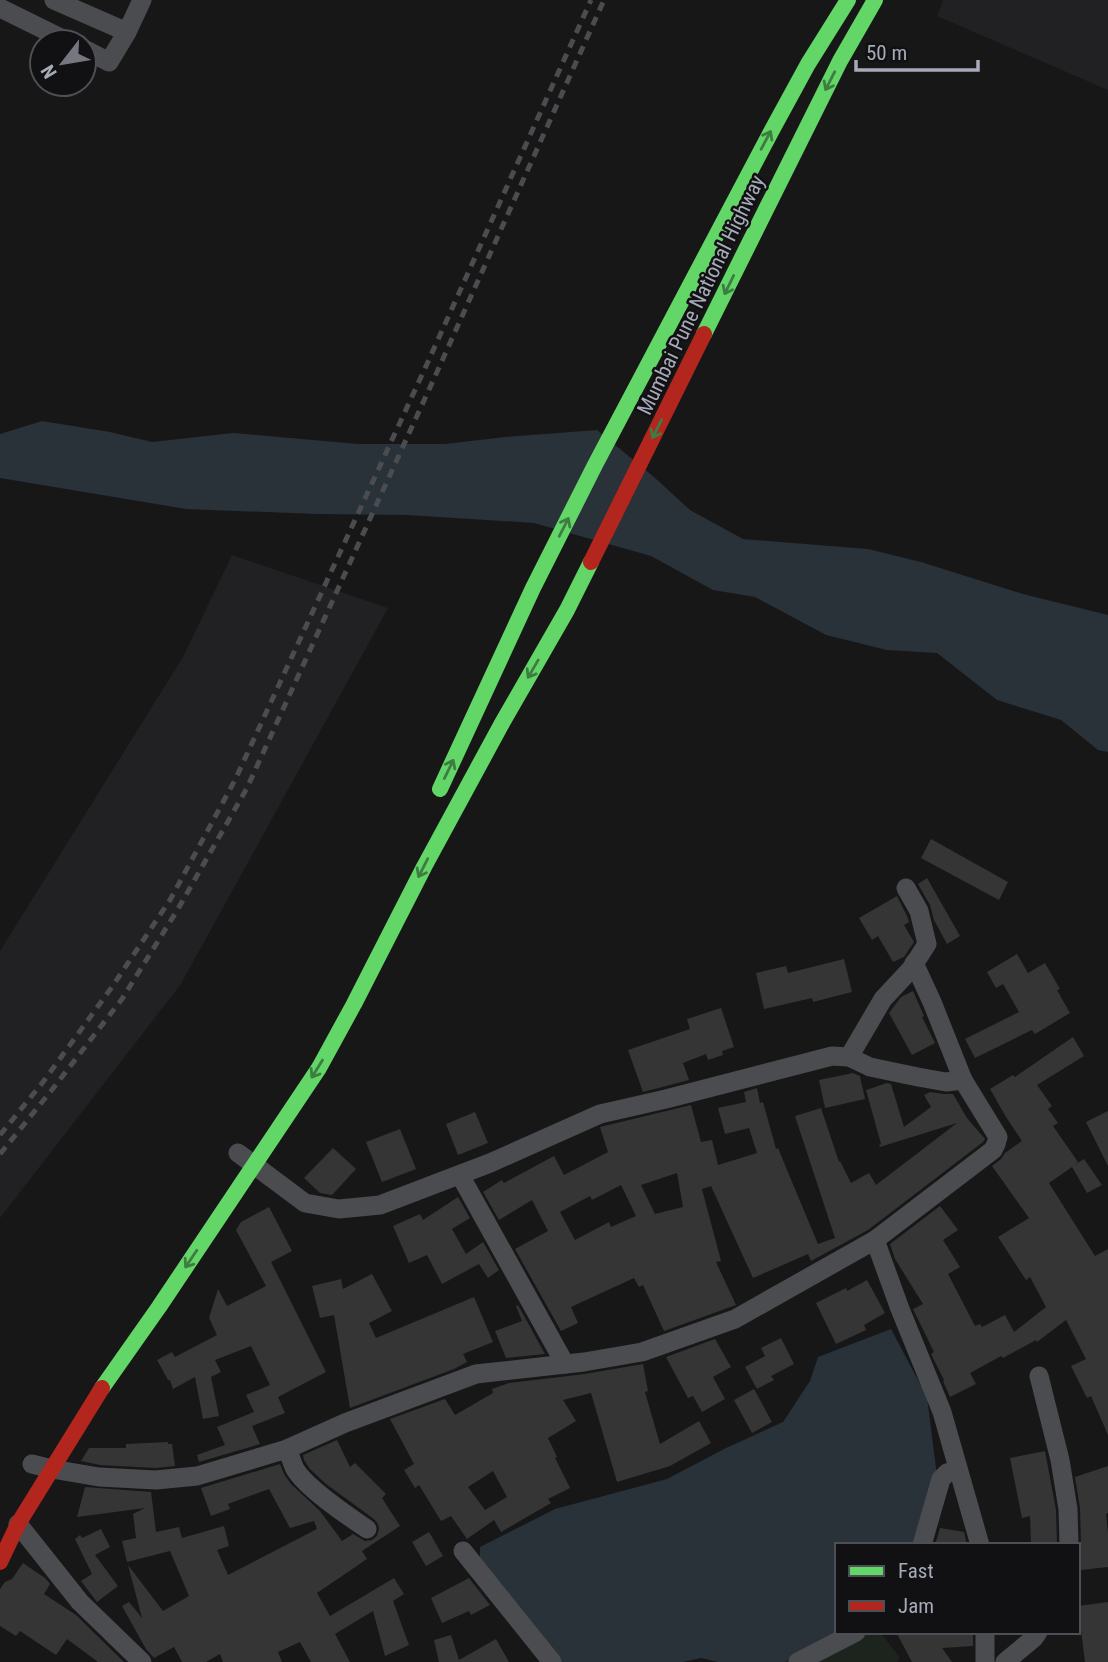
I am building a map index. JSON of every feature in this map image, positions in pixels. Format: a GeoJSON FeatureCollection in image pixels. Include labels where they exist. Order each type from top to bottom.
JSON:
{"type":"FeatureCollection","features":[{"type":"Feature","properties":{"kind":"highway","name":"Mumbai Pune National Highway"},"geometry":{"type":"LineString","coordinates":[[430,809],[478,711],[533,588],[654,352],[790,94],[848,0]]}},
{"type":"Feature","properties":{"kind":"highway","name":"Mumbai Pune National Highway"},"geometry":{"type":"LineString","coordinates":[[0,1563],[18,1524],[52,1469],[110,1376],[159,1307],[242,1156],[325,1057],[424,867],[567,610],[840,61],[875,0]]}},
{"type":"Feature","properties":{"kind":"street"},"geometry":{"type":"LineString","coordinates":[[54,0],[127,32]]}},
{"type":"Feature","properties":{"kind":"street"},"geometry":{"type":"LineString","coordinates":[[98,57],[109,62],[142,0]]}},
{"type":"Feature","properties":{"kind":"street"},"geometry":{"type":"LineString","coordinates":[[0,8],[41,28]]}},
{"type":"Feature","properties":{"kind":"street"},"geometry":{"type":"LineString","coordinates":[[849,1057],[883,999],[927,944],[919,911],[906,888]]}},
{"type":"Feature","properties":{"kind":"street"},"geometry":{"type":"LineString","coordinates":[[32,1463],[99,1477],[156,1480],[197,1476],[287,1449],[307,1438],[476,1374],[642,1352],[735,1319],[875,1240],[993,1150],[998,1137],[963,1080],[914,963]]}},
{"type":"Feature","properties":{"kind":"street"},"geometry":{"type":"LineString","coordinates":[[242,1156],[305,1203],[339,1209],[380,1205],[490,1163],[600,1114],[832,1056],[849,1057],[870,1067],[918,1077],[946,1082],[963,1080]]}},
{"type":"Feature","properties":{"kind":"street"},"geometry":{"type":"LineString","coordinates":[[460,1175],[565,1364]]}},
{"type":"Feature","properties":{"kind":"street"},"geometry":{"type":"LineString","coordinates":[[875,1240],[942,1412],[979,1543]]}},
{"type":"Feature","properties":{"kind":"street"},"geometry":{"type":"LineString","coordinates":[[1039,1376],[1060,1460],[1068,1509],[1069,1543]]}},
{"type":"Feature","properties":{"kind":"street"},"geometry":{"type":"LineString","coordinates":[[287,1449],[303,1480],[367,1529]]}},
{"type":"Feature","properties":{"kind":"street"},"geometry":{"type":"LineString","coordinates":[[923,1543],[941,1479],[947,1473],[958,1470]]}},
{"type":"Feature","properties":{"kind":"street"},"geometry":{"type":"LineString","coordinates":[[18,1524],[80,1602],[142,1662]]}},
{"type":"Feature","properties":{"kind":"street"},"geometry":{"type":"LineString","coordinates":[[463,1551],[552,1662]]}},
{"type":"Feature","properties":{"kind":"street"},"geometry":{"type":"LineString","coordinates":[[798,1662],[852,1634]]}},
{"type":"Feature","properties":{"kind":"street"},"geometry":{"type":"LineString","coordinates":[[985,1634],[985,1662]]}},
{"type":"Feature","properties":{"kind":"street"},"geometry":{"type":"LineString","coordinates":[[1006,1662],[1037,1634]]}},
{"type":"Feature","properties":{"kind":"shaded area"},"geometry":{"type":"Polygon","coordinates":[[[943,0],[1108,0],[1108,90],[937,16],[943,0]]]}},
{"type":"Feature","properties":{"kind":"shaded area"},"geometry":{"type":"Polygon","coordinates":[[[42,421],[152,442],[233,433],[358,444],[445,444],[597,430],[690,510],[743,539],[868,549],[921,562],[1023,594],[1108,615],[1108,752],[1098,750],[1061,720],[997,700],[937,653],[887,650],[826,635],[755,597],[713,590],[651,556],[534,523],[407,515],[186,509],[0,478],[0,434],[42,421]]]}},
{"type":"Feature","properties":{"kind":"shaded area"},"geometry":{"type":"Polygon","coordinates":[[[232,555],[388,608],[181,984],[0,1218],[0,951],[183,657],[232,555]]]}},
{"type":"Feature","properties":{"kind":"shaded area"},"geometry":{"type":"Polygon","coordinates":[[[891,1329],[927,1397],[937,1476],[917,1543],[835,1543],[835,1634],[785,1662],[718,1662],[701,1658],[683,1662],[561,1662],[480,1566],[480,1547],[555,1509],[667,1479],[783,1422],[810,1381],[818,1357],[891,1329]]]}},
{"type":"Feature","properties":{"kind":"shaded area"},"geometry":{"type":"Polygon","coordinates":[[[835,1634],[882,1634],[900,1658],[897,1662],[785,1662],[835,1634]]]}},
{"type":"Feature","properties":{"kind":"building"},"geometry":{"type":"Polygon","coordinates":[[[931,839],[1008,882],[999,900],[921,858],[931,839]]]}},
{"type":"Feature","properties":{"kind":"building"},"geometry":{"type":"Polygon","coordinates":[[[927,878],[960,936],[947,944],[918,884],[927,878]]]}},
{"type":"Feature","properties":{"kind":"building"},"geometry":{"type":"Polygon","coordinates":[[[897,896],[909,922],[904,925],[914,942],[904,957],[893,962],[878,936],[872,940],[859,918],[897,896]]]}},
{"type":"Feature","properties":{"kind":"building"},"geometry":{"type":"Polygon","coordinates":[[[1017,954],[1028,973],[1045,963],[1070,1013],[1035,1034],[1032,1030],[975,1058],[965,1039],[1019,1012],[1003,984],[996,988],[987,972],[1017,954]]]}},
{"type":"Feature","properties":{"kind":"building"},"geometry":{"type":"Polygon","coordinates":[[[844,959],[852,992],[813,1002],[812,998],[764,1009],[756,973],[786,966],[788,973],[844,959]]]}},
{"type":"Feature","properties":{"kind":"building"},"geometry":{"type":"Polygon","coordinates":[[[913,991],[935,1043],[912,1055],[889,1013],[901,997],[913,991]]]}},
{"type":"Feature","properties":{"kind":"building"},"geometry":{"type":"Polygon","coordinates":[[[721,1008],[734,1047],[722,1051],[723,1055],[708,1060],[706,1054],[683,1063],[689,1080],[643,1092],[628,1050],[690,1029],[687,1019],[721,1008]]]}},
{"type":"Feature","properties":{"kind":"building"},"geometry":{"type":"Polygon","coordinates":[[[1073,1037],[1084,1056],[1037,1085],[1052,1106],[1048,1109],[1058,1123],[1053,1126],[1078,1162],[1074,1165],[1084,1159],[1102,1185],[1087,1193],[1072,1167],[1049,1183],[1095,1256],[1108,1249],[1108,1435],[1091,1396],[1087,1398],[1071,1366],[1086,1359],[1066,1320],[1037,1342],[1036,1340],[1003,1358],[1001,1356],[970,1373],[976,1384],[950,1397],[931,1354],[934,1352],[913,1309],[923,1304],[895,1259],[890,1244],[940,1206],[958,1230],[943,1240],[960,1267],[948,1274],[975,1326],[980,1324],[982,1327],[1005,1315],[1014,1332],[1046,1307],[1030,1277],[1026,1280],[998,1237],[1029,1218],[992,1166],[1022,1141],[990,1089],[1013,1075],[1015,1077],[1073,1037]]]}},
{"type":"Feature","properties":{"kind":"building"},"geometry":{"type":"Polygon","coordinates":[[[853,1073],[860,1076],[865,1099],[825,1108],[819,1080],[853,1073]]]}},
{"type":"Feature","properties":{"kind":"building"},"geometry":{"type":"Polygon","coordinates":[[[891,1084],[904,1127],[931,1107],[924,1095],[930,1092],[953,1094],[967,1118],[985,1139],[868,1230],[811,1261],[808,1254],[753,1278],[711,1186],[702,1189],[721,1261],[716,1262],[736,1305],[664,1331],[643,1285],[639,1287],[634,1278],[571,1307],[578,1323],[561,1331],[515,1249],[548,1231],[532,1200],[499,1220],[483,1192],[502,1180],[504,1183],[554,1156],[564,1175],[608,1152],[600,1127],[691,1105],[701,1142],[712,1140],[718,1165],[757,1153],[749,1128],[725,1134],[718,1108],[746,1102],[744,1092],[757,1088],[776,1149],[778,1148],[818,1244],[835,1238],[795,1116],[821,1108],[839,1162],[851,1183],[869,1173],[876,1185],[957,1123],[880,1147],[866,1090],[891,1084]],[[677,1173],[641,1185],[655,1214],[683,1207],[677,1173]],[[621,1185],[592,1200],[590,1196],[560,1212],[575,1240],[609,1222],[611,1227],[636,1216],[621,1185]]]}},
{"type":"Feature","properties":{"kind":"building"},"geometry":{"type":"Polygon","coordinates":[[[1108,1111],[1108,1166],[1086,1122],[1108,1111]]]}},
{"type":"Feature","properties":{"kind":"building"},"geometry":{"type":"Polygon","coordinates":[[[475,1112],[488,1143],[458,1155],[446,1124],[475,1112]]]}},
{"type":"Feature","properties":{"kind":"building"},"geometry":{"type":"Polygon","coordinates":[[[400,1129],[416,1169],[382,1182],[366,1142],[400,1129]]]}},
{"type":"Feature","properties":{"kind":"building"},"geometry":{"type":"Polygon","coordinates":[[[333,1148],[356,1169],[332,1195],[320,1193],[304,1178],[333,1148]]]}},
{"type":"Feature","properties":{"kind":"building"},"geometry":{"type":"Polygon","coordinates":[[[458,1197],[470,1218],[452,1229],[466,1254],[483,1242],[499,1270],[488,1278],[479,1264],[442,1284],[427,1255],[409,1263],[393,1226],[420,1214],[423,1220],[458,1197]]]}},
{"type":"Feature","properties":{"kind":"building"},"geometry":{"type":"Polygon","coordinates":[[[269,1207],[292,1251],[271,1262],[326,1372],[278,1397],[285,1413],[252,1426],[260,1444],[199,1462],[197,1455],[225,1445],[217,1427],[254,1412],[246,1395],[270,1385],[251,1346],[215,1360],[221,1372],[211,1377],[219,1416],[203,1419],[195,1377],[173,1389],[157,1360],[172,1352],[175,1357],[217,1335],[209,1318],[218,1289],[227,1306],[266,1286],[236,1230],[241,1222],[269,1207]]]}},
{"type":"Feature","properties":{"kind":"building"},"geometry":{"type":"Polygon","coordinates":[[[372,1274],[392,1311],[369,1323],[376,1338],[474,1297],[493,1342],[463,1354],[467,1362],[454,1369],[350,1408],[334,1315],[320,1318],[312,1286],[341,1279],[343,1289],[372,1274]]]}},
{"type":"Feature","properties":{"kind":"building"},"geometry":{"type":"Polygon","coordinates":[[[867,1280],[885,1313],[864,1325],[866,1330],[836,1344],[816,1303],[867,1280]]]}},
{"type":"Feature","properties":{"kind":"building"},"geometry":{"type":"Polygon","coordinates":[[[518,1305],[545,1354],[506,1358],[495,1331],[522,1321],[516,1306],[518,1305]]]}},
{"type":"Feature","properties":{"kind":"building"},"geometry":{"type":"Polygon","coordinates":[[[781,1338],[794,1364],[771,1376],[774,1380],[757,1389],[745,1367],[765,1356],[761,1348],[781,1338]]]}},
{"type":"Feature","properties":{"kind":"building"},"geometry":{"type":"Polygon","coordinates":[[[715,1339],[731,1367],[713,1377],[725,1399],[702,1412],[693,1396],[688,1398],[666,1357],[715,1339]]]}},
{"type":"Feature","properties":{"kind":"building"},"geometry":{"type":"Polygon","coordinates":[[[643,1364],[648,1391],[645,1392],[660,1444],[699,1421],[711,1443],[670,1466],[617,1482],[591,1393],[563,1400],[576,1421],[548,1438],[570,1488],[548,1499],[551,1503],[501,1532],[494,1520],[467,1539],[451,1516],[441,1521],[419,1485],[415,1488],[404,1470],[414,1464],[390,1419],[445,1399],[455,1415],[493,1393],[492,1389],[509,1383],[643,1364]],[[493,1471],[468,1487],[485,1510],[507,1497],[493,1471]]]}},
{"type":"Feature","properties":{"kind":"building"},"geometry":{"type":"Polygon","coordinates":[[[754,1389],[772,1422],[752,1433],[734,1400],[754,1389]]]}},
{"type":"Feature","properties":{"kind":"building"},"geometry":{"type":"Polygon","coordinates":[[[337,1440],[350,1467],[355,1463],[386,1494],[382,1498],[400,1526],[362,1551],[367,1559],[317,1593],[330,1616],[394,1578],[404,1594],[393,1601],[409,1645],[385,1656],[373,1611],[335,1634],[350,1662],[311,1662],[300,1642],[278,1652],[282,1662],[223,1662],[220,1654],[206,1662],[182,1662],[174,1647],[154,1658],[122,1606],[129,1602],[142,1618],[128,1565],[163,1611],[189,1596],[170,1551],[127,1562],[122,1541],[136,1538],[133,1514],[145,1508],[77,1517],[85,1487],[151,1492],[156,1532],[179,1527],[182,1538],[224,1526],[229,1546],[217,1550],[228,1575],[317,1529],[314,1521],[290,1528],[269,1489],[228,1504],[230,1509],[211,1516],[201,1488],[280,1464],[291,1484],[320,1511],[342,1541],[353,1534],[365,1541],[377,1536],[379,1529],[374,1519],[326,1484],[304,1460],[303,1455],[337,1440]]]}},
{"type":"Feature","properties":{"kind":"building"},"geometry":{"type":"Polygon","coordinates":[[[126,1444],[172,1444],[175,1466],[156,1468],[100,1465],[81,1461],[89,1448],[126,1448],[126,1444]]]}},
{"type":"Feature","properties":{"kind":"building"},"geometry":{"type":"Polygon","coordinates":[[[1045,1451],[1056,1510],[1057,1543],[1031,1543],[1030,1516],[1022,1518],[1010,1458],[1045,1451]]]}},
{"type":"Feature","properties":{"kind":"building"},"geometry":{"type":"Polygon","coordinates":[[[1108,1466],[1108,1567],[1081,1570],[1080,1508],[1075,1477],[1108,1466]]]}},
{"type":"Feature","properties":{"kind":"building"},"geometry":{"type":"Polygon","coordinates":[[[940,1528],[964,1532],[967,1543],[936,1543],[940,1528]]]}},
{"type":"Feature","properties":{"kind":"building"},"geometry":{"type":"Polygon","coordinates":[[[101,1529],[110,1547],[95,1555],[118,1586],[97,1602],[81,1581],[92,1574],[75,1539],[101,1529]]]}},
{"type":"Feature","properties":{"kind":"building"},"geometry":{"type":"Polygon","coordinates":[[[429,1532],[443,1556],[426,1566],[412,1542],[429,1532]]]}},
{"type":"Feature","properties":{"kind":"building"},"geometry":{"type":"Polygon","coordinates":[[[23,1563],[50,1584],[44,1594],[76,1615],[124,1662],[98,1662],[67,1639],[56,1655],[20,1631],[16,1636],[0,1626],[0,1589],[5,1582],[12,1579],[23,1563]]]}},
{"type":"Feature","properties":{"kind":"building"},"geometry":{"type":"Polygon","coordinates":[[[469,1578],[490,1605],[471,1615],[469,1611],[442,1623],[431,1598],[469,1578]]]}},
{"type":"Feature","properties":{"kind":"building"},"geometry":{"type":"Polygon","coordinates":[[[1108,1602],[1108,1662],[1085,1662],[1080,1606],[1108,1602]]]}},
{"type":"Feature","properties":{"kind":"building"},"geometry":{"type":"Polygon","coordinates":[[[897,1634],[973,1634],[973,1646],[942,1648],[952,1662],[912,1662],[897,1634]]]}},
{"type":"Feature","properties":{"kind":"building"},"geometry":{"type":"Polygon","coordinates":[[[451,1635],[459,1660],[496,1639],[509,1662],[439,1662],[434,1640],[451,1635]]]}},
{"type":"Feature","properties":{"kind":"railway"},"geometry":{"type":"LineString","coordinates":[[0,1135],[43,1082],[112,987],[170,900],[235,780],[591,0]]}},
{"type":"Feature","properties":{"kind":"railway"},"geometry":{"type":"LineString","coordinates":[[0,1154],[122,999],[178,909],[247,788],[604,0]]}},
{"type":"Feature","properties":{"kind":"traffic: fast"},"geometry":{"type":"LineString","coordinates":[[440,789],[533,588],[595,465],[772,130],[808,64],[848,0]]}},
{"type":"Feature","properties":{"kind":"traffic: fast"},"geometry":{"type":"LineString","coordinates":[[704,334],[840,61],[875,0]]}},
{"type":"Feature","properties":{"kind":"traffic: fast"},"geometry":{"type":"LineString","coordinates":[[102,1388],[319,1068],[424,867],[591,562]]}},
{"type":"Feature","properties":{"kind":"traffic: jam"},"geometry":{"type":"LineString","coordinates":[[591,562],[704,334]]}},
{"type":"Feature","properties":{"kind":"traffic: jam"},"geometry":{"type":"LineString","coordinates":[[0,1562],[18,1524],[102,1388]]}}]}
